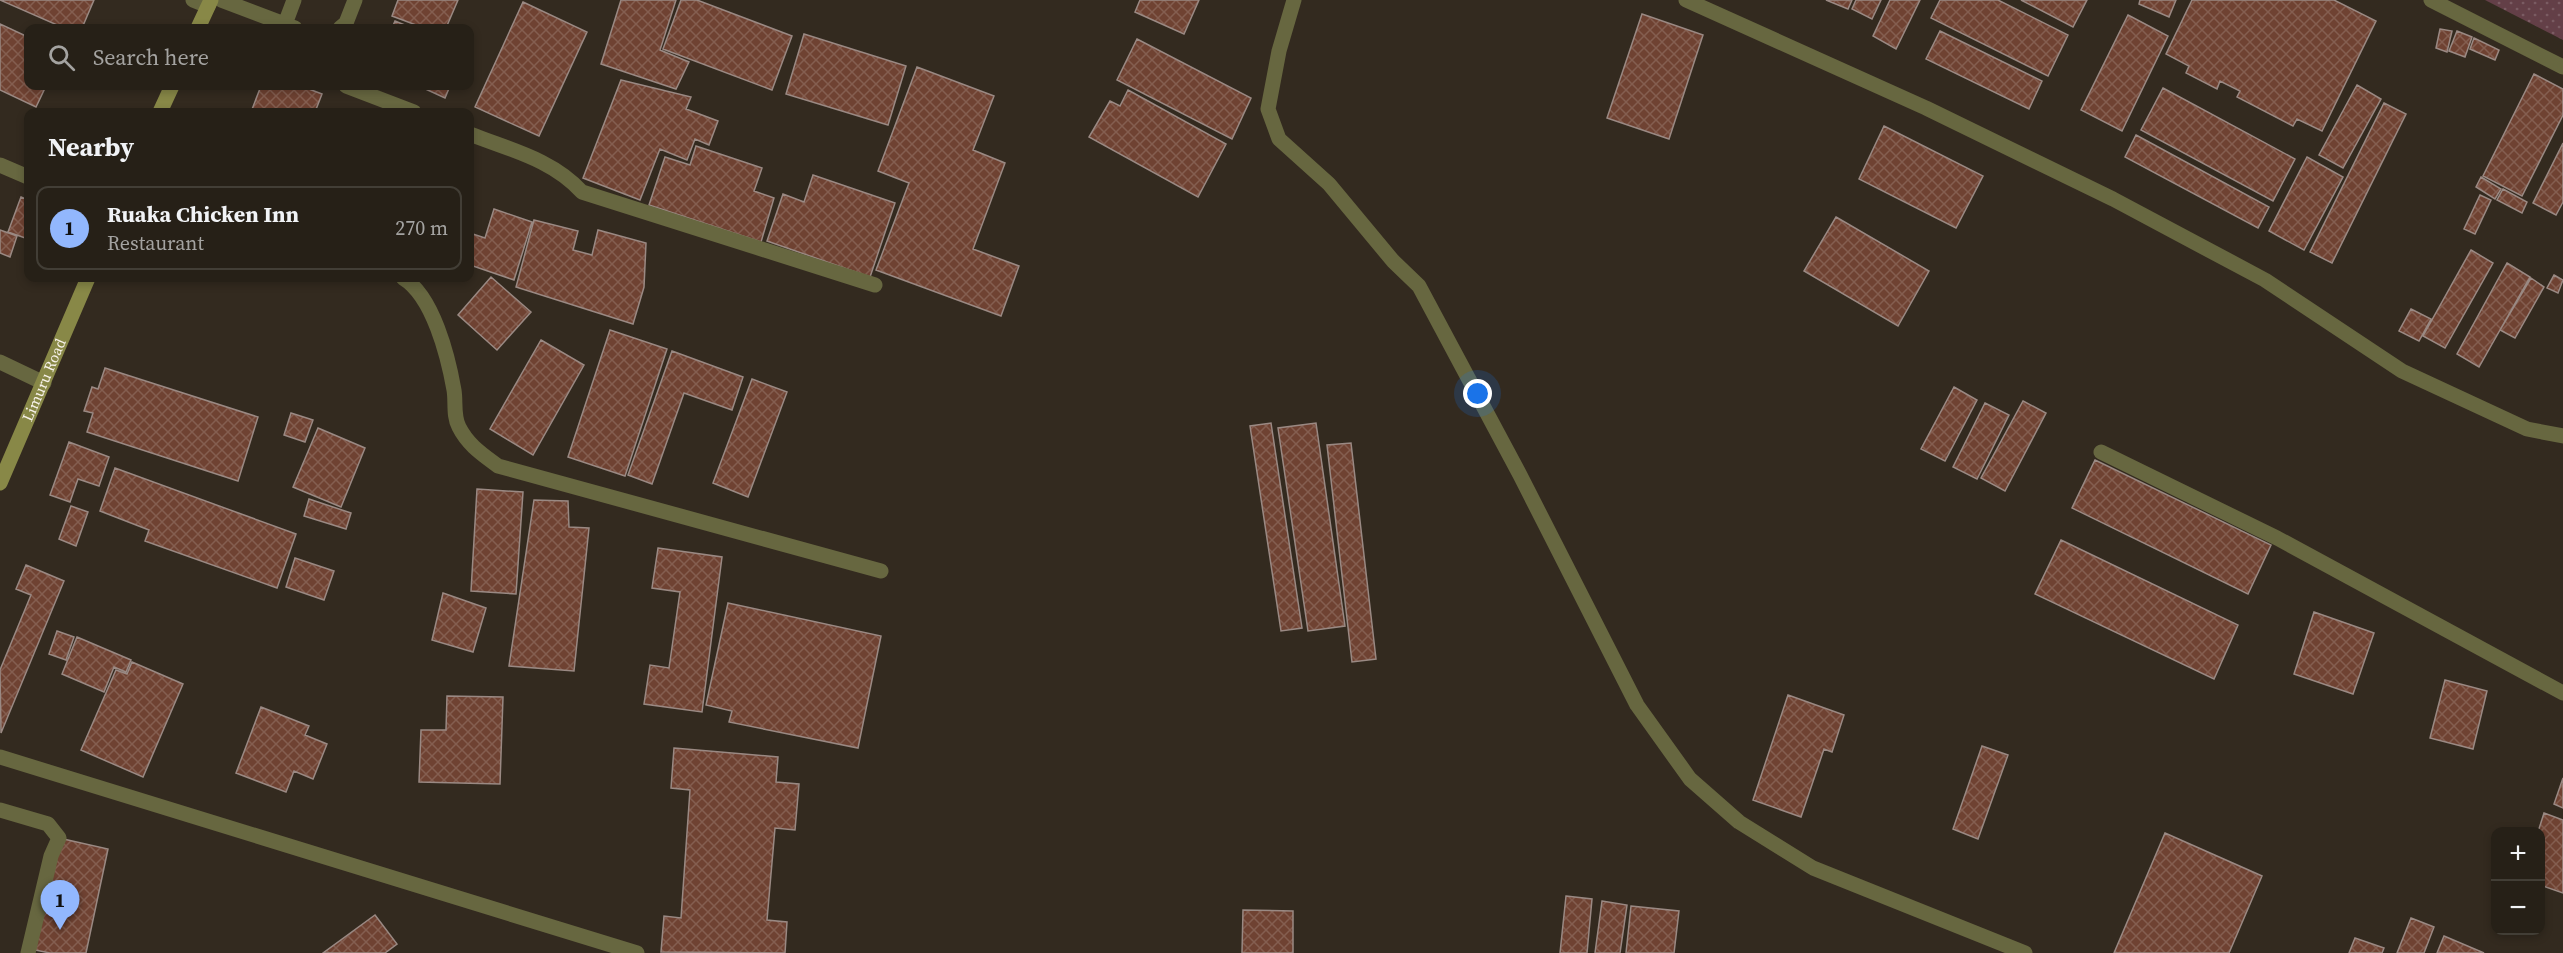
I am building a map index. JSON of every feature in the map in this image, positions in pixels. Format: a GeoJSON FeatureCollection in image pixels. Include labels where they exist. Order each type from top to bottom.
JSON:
{"type":"FeatureCollection","features":[{"type":"Feature","properties":{"kind":"main road"},"geometry":{"type":"LineString","coordinates":[[202,24],[213,2]]}},
{"type":"Feature","properties":{"kind":"main road"},"geometry":{"type":"LineString","coordinates":[[162,108],[170,90]]}},
{"type":"Feature","properties":{"kind":"main road","name":"Limuru Road"},"geometry":{"type":"LineString","coordinates":[[0,483],[86,282]]}},
{"type":"Feature","properties":{"kind":"street"},"geometry":{"type":"LineString","coordinates":[[193,0],[213,2],[284,24]]}},
{"type":"Feature","properties":{"kind":"street"},"geometry":{"type":"LineString","coordinates":[[290,24],[294,0]]}},
{"type":"Feature","properties":{"kind":"street"},"geometry":{"type":"LineString","coordinates":[[345,24],[355,0]]}},
{"type":"Feature","properties":{"kind":"street"},"geometry":{"type":"LineString","coordinates":[[1294,0],[1279,51],[1268,109],[1279,139],[1329,183],[1393,261],[1419,286],[1520,475],[1637,705],[1690,779],[1739,822],[1813,868],[2025,953]]}},
{"type":"Feature","properties":{"kind":"street"},"geometry":{"type":"LineString","coordinates":[[1686,0],[1926,108],[2113,199],[2265,280],[2402,372],[2527,429],[2563,436]]}},
{"type":"Feature","properties":{"kind":"street"},"geometry":{"type":"LineString","coordinates":[[2431,0],[2563,67]]}},
{"type":"Feature","properties":{"kind":"street"},"geometry":{"type":"LineString","coordinates":[[356,90],[404,108]]}},
{"type":"Feature","properties":{"kind":"street"},"geometry":{"type":"LineString","coordinates":[[474,135],[537,158],[566,175],[582,192],[874,285]]}},
{"type":"Feature","properties":{"kind":"street"},"geometry":{"type":"LineString","coordinates":[[0,165],[24,175]]}},
{"type":"Feature","properties":{"kind":"street"},"geometry":{"type":"LineString","coordinates":[[410,282],[435,321],[454,390],[457,424],[469,444],[498,466],[881,571]]}},
{"type":"Feature","properties":{"kind":"street"},"geometry":{"type":"LineString","coordinates":[[0,362],[44,383]]}},
{"type":"Feature","properties":{"kind":"street"},"geometry":{"type":"LineString","coordinates":[[2101,452],[2277,538],[2563,693]]}},
{"type":"Feature","properties":{"kind":"street"},"geometry":{"type":"LineString","coordinates":[[0,757],[637,953]]}},
{"type":"Feature","properties":{"kind":"street"},"geometry":{"type":"LineString","coordinates":[[0,810],[48,824],[59,838],[51,856],[28,953]]}},
{"type":"Feature","properties":{"kind":"shaded area"},"geometry":{"type":"Polygon","coordinates":[[[2485,0],[2563,0],[2563,40],[2485,0]]]}},
{"type":"Feature","properties":{"kind":"building"},"geometry":{"type":"Polygon","coordinates":[[[0,0],[94,0],[84,24],[55,24],[0,0]]]}},
{"type":"Feature","properties":{"kind":"building"},"geometry":{"type":"Polygon","coordinates":[[[398,0],[458,0],[448,24],[413,24],[392,16],[398,0]]]}},
{"type":"Feature","properties":{"kind":"building"},"geometry":{"type":"Polygon","coordinates":[[[621,0],[676,0],[660,50],[689,62],[676,89],[601,64],[621,0]]]}},
{"type":"Feature","properties":{"kind":"building"},"geometry":{"type":"Polygon","coordinates":[[[681,0],[697,0],[792,36],[772,90],[663,49],[681,0]]]}},
{"type":"Feature","properties":{"kind":"building"},"geometry":{"type":"Polygon","coordinates":[[[1140,0],[1199,0],[1184,34],[1135,12],[1140,0]]]}},
{"type":"Feature","properties":{"kind":"building"},"geometry":{"type":"Polygon","coordinates":[[[1826,0],[1852,0],[1848,9],[1826,0]]]}},
{"type":"Feature","properties":{"kind":"building"},"geometry":{"type":"Polygon","coordinates":[[[1856,0],[1881,0],[1872,19],[1852,9],[1856,0]]]}},
{"type":"Feature","properties":{"kind":"building"},"geometry":{"type":"Polygon","coordinates":[[[1890,0],[1920,0],[1896,49],[1873,36],[1890,0]]]}},
{"type":"Feature","properties":{"kind":"building"},"geometry":{"type":"Polygon","coordinates":[[[1940,0],[1998,0],[2068,35],[2048,76],[1931,18],[1940,0]]]}},
{"type":"Feature","properties":{"kind":"building"},"geometry":{"type":"Polygon","coordinates":[[[2021,0],[2087,0],[2073,27],[2021,0]]]}},
{"type":"Feature","properties":{"kind":"building"},"geometry":{"type":"Polygon","coordinates":[[[2140,0],[2176,0],[2169,17],[2139,4],[2140,0]]]}},
{"type":"Feature","properties":{"kind":"building"},"geometry":{"type":"Polygon","coordinates":[[[2192,0],[2334,0],[2376,21],[2322,131],[2297,119],[2293,126],[2237,97],[2240,91],[2220,81],[2217,89],[2186,73],[2189,66],[2166,54],[2192,0]]]}},
{"type":"Feature","properties":{"kind":"building"},"geometry":{"type":"Polygon","coordinates":[[[523,2],[587,32],[539,136],[475,107],[523,2]]]}},
{"type":"Feature","properties":{"kind":"building"},"geometry":{"type":"Polygon","coordinates":[[[1642,14],[1703,35],[1669,139],[1607,118],[1642,14]]]}},
{"type":"Feature","properties":{"kind":"building"},"geometry":{"type":"Polygon","coordinates":[[[2128,15],[2168,36],[2122,131],[2081,110],[2128,15]]]}},
{"type":"Feature","properties":{"kind":"building"},"geometry":{"type":"Polygon","coordinates":[[[0,24],[24,35],[24,90],[44,90],[36,107],[0,90],[0,24]]]}},
{"type":"Feature","properties":{"kind":"building"},"geometry":{"type":"Polygon","coordinates":[[[2440,29],[2452,31],[2447,52],[2436,48],[2440,29]]]}},
{"type":"Feature","properties":{"kind":"building"},"geometry":{"type":"Polygon","coordinates":[[[1940,31],[2042,81],[2029,109],[1926,59],[1940,31]]]}},
{"type":"Feature","properties":{"kind":"building"},"geometry":{"type":"Polygon","coordinates":[[[2457,31],[2472,37],[2465,57],[2449,51],[2457,31]]]}},
{"type":"Feature","properties":{"kind":"building"},"geometry":{"type":"Polygon","coordinates":[[[804,34],[906,66],[888,125],[786,94],[804,34]]]}},
{"type":"Feature","properties":{"kind":"building"},"geometry":{"type":"Polygon","coordinates":[[[2474,38],[2499,50],[2495,60],[2470,49],[2474,38]]]}},
{"type":"Feature","properties":{"kind":"building"},"geometry":{"type":"Polygon","coordinates":[[[1137,39],[1251,98],[1232,139],[1117,80],[1137,39]]]}},
{"type":"Feature","properties":{"kind":"building"},"geometry":{"type":"Polygon","coordinates":[[[917,67],[994,96],[973,150],[1005,163],[973,249],[1019,266],[1001,316],[876,270],[909,183],[878,171],[917,67]]]}},
{"type":"Feature","properties":{"kind":"building"},"geometry":{"type":"Polygon","coordinates":[[[2534,74],[2563,89],[2563,115],[2522,196],[2483,176],[2534,74]]]}},
{"type":"Feature","properties":{"kind":"building"},"geometry":{"type":"Polygon","coordinates":[[[621,80],[691,97],[686,109],[718,121],[709,145],[695,139],[687,160],[660,149],[640,200],[583,178],[621,80]]]}},
{"type":"Feature","properties":{"kind":"building"},"geometry":{"type":"Polygon","coordinates":[[[2357,85],[2381,99],[2343,168],[2319,155],[2357,85]]]}},
{"type":"Feature","properties":{"kind":"building"},"geometry":{"type":"Polygon","coordinates":[[[2163,88],[2295,159],[2273,201],[2141,130],[2163,88]]]}},
{"type":"Feature","properties":{"kind":"building"},"geometry":{"type":"Polygon","coordinates":[[[259,90],[312,90],[322,94],[317,108],[253,108],[259,90]]]}},
{"type":"Feature","properties":{"kind":"building"},"geometry":{"type":"Polygon","coordinates":[[[428,90],[448,90],[445,98],[428,90]]]}},
{"type":"Feature","properties":{"kind":"building"},"geometry":{"type":"Polygon","coordinates":[[[1128,90],[1226,144],[1198,197],[1089,137],[1110,101],[1120,106],[1128,90]]]}},
{"type":"Feature","properties":{"kind":"building"},"geometry":{"type":"Polygon","coordinates":[[[2384,103],[2406,114],[2332,263],[2310,252],[2384,103]]]}},
{"type":"Feature","properties":{"kind":"building"},"geometry":{"type":"Polygon","coordinates":[[[1884,126],[1983,176],[1956,228],[1859,179],[1884,126]]]}},
{"type":"Feature","properties":{"kind":"building"},"geometry":{"type":"Polygon","coordinates":[[[2136,135],[2269,207],[2258,228],[2125,157],[2136,135]]]}},
{"type":"Feature","properties":{"kind":"building"},"geometry":{"type":"Polygon","coordinates":[[[2563,143],[2563,202],[2556,215],[2533,203],[2563,143]]]}},
{"type":"Feature","properties":{"kind":"building"},"geometry":{"type":"Polygon","coordinates":[[[696,146],[762,168],[754,191],[774,198],[761,242],[649,205],[665,157],[690,165],[696,146]]]}},
{"type":"Feature","properties":{"kind":"building"},"geometry":{"type":"Polygon","coordinates":[[[2307,157],[2343,177],[2304,250],[2269,231],[2307,157]]]}},
{"type":"Feature","properties":{"kind":"building"},"geometry":{"type":"Polygon","coordinates":[[[813,175],[895,203],[870,277],[767,241],[783,194],[804,202],[813,175]]]}},
{"type":"Feature","properties":{"kind":"building"},"geometry":{"type":"Polygon","coordinates":[[[2481,177],[2501,189],[2495,199],[2476,187],[2481,177]]]}},
{"type":"Feature","properties":{"kind":"building"},"geometry":{"type":"Polygon","coordinates":[[[2503,189],[2527,202],[2522,213],[2497,200],[2503,189]]]}},
{"type":"Feature","properties":{"kind":"building"},"geometry":{"type":"Polygon","coordinates":[[[2480,195],[2491,200],[2475,234],[2464,229],[2480,195]]]}},
{"type":"Feature","properties":{"kind":"building"},"geometry":{"type":"Polygon","coordinates":[[[21,197],[24,198],[24,238],[8,232],[21,197]]]}},
{"type":"Feature","properties":{"kind":"building"},"geometry":{"type":"Polygon","coordinates":[[[494,209],[532,222],[514,280],[474,266],[474,234],[485,238],[494,209]]]}},
{"type":"Feature","properties":{"kind":"building"},"geometry":{"type":"Polygon","coordinates":[[[1836,217],[1929,271],[1898,326],[1804,271],[1836,217]]]}},
{"type":"Feature","properties":{"kind":"building"},"geometry":{"type":"Polygon","coordinates":[[[534,220],[578,231],[573,250],[592,255],[598,230],[646,243],[644,287],[633,324],[516,287],[534,220]]]}},
{"type":"Feature","properties":{"kind":"building"},"geometry":{"type":"Polygon","coordinates":[[[0,230],[17,236],[10,257],[0,253],[0,230]]]}},
{"type":"Feature","properties":{"kind":"building"},"geometry":{"type":"Polygon","coordinates":[[[2471,250],[2493,263],[2445,348],[2423,336],[2471,250]]]}},
{"type":"Feature","properties":{"kind":"building"},"geometry":{"type":"Polygon","coordinates":[[[2507,263],[2530,277],[2479,367],[2457,354],[2507,263]]]}},
{"type":"Feature","properties":{"kind":"building"},"geometry":{"type":"Polygon","coordinates":[[[2554,275],[2563,280],[2558,293],[2547,288],[2554,275]]]}},
{"type":"Feature","properties":{"kind":"building"},"geometry":{"type":"Polygon","coordinates":[[[491,277],[531,312],[497,350],[458,315],[491,277]]]}},
{"type":"Feature","properties":{"kind":"building"},"geometry":{"type":"Polygon","coordinates":[[[2531,278],[2544,287],[2515,338],[2500,330],[2531,278]]]}},
{"type":"Feature","properties":{"kind":"building"},"geometry":{"type":"Polygon","coordinates":[[[2411,309],[2431,319],[2419,341],[2399,331],[2411,309]]]}},
{"type":"Feature","properties":{"kind":"building"},"geometry":{"type":"Polygon","coordinates":[[[610,330],[667,349],[625,476],[568,457],[610,330]]]}},
{"type":"Feature","properties":{"kind":"building"},"geometry":{"type":"Polygon","coordinates":[[[541,340],[584,365],[533,455],[490,429],[541,340]]]}},
{"type":"Feature","properties":{"kind":"building"},"geometry":{"type":"Polygon","coordinates":[[[672,351],[743,377],[732,410],[684,393],[652,484],[628,475],[672,351]]]}},
{"type":"Feature","properties":{"kind":"building"},"geometry":{"type":"Polygon","coordinates":[[[105,368],[258,417],[238,481],[87,432],[93,413],[84,411],[92,387],[98,389],[105,368]]]}},
{"type":"Feature","properties":{"kind":"building"},"geometry":{"type":"Polygon","coordinates":[[[752,379],[787,392],[748,497],[713,483],[752,379]]]}},
{"type":"Feature","properties":{"kind":"building"},"geometry":{"type":"Polygon","coordinates":[[[1954,387],[1977,400],[1945,461],[1921,449],[1954,387]]]}},
{"type":"Feature","properties":{"kind":"building"},"geometry":{"type":"Polygon","coordinates":[[[2023,401],[2046,413],[2005,491],[1981,478],[2023,401]]]}},
{"type":"Feature","properties":{"kind":"building"},"geometry":{"type":"Polygon","coordinates":[[[1985,403],[2009,415],[1977,479],[1953,467],[1985,403]]]}},
{"type":"Feature","properties":{"kind":"building"},"geometry":{"type":"Polygon","coordinates":[[[291,413],[313,420],[305,442],[284,435],[291,413]]]}},
{"type":"Feature","properties":{"kind":"building"},"geometry":{"type":"Polygon","coordinates":[[[1271,423],[1302,628],[1281,631],[1250,426],[1271,423]]]}},
{"type":"Feature","properties":{"kind":"building"},"geometry":{"type":"Polygon","coordinates":[[[1316,423],[1345,626],[1308,631],[1278,428],[1316,423]]]}},
{"type":"Feature","properties":{"kind":"building"},"geometry":{"type":"Polygon","coordinates":[[[318,428],[365,448],[341,507],[293,487],[318,428]]]}},
{"type":"Feature","properties":{"kind":"building"},"geometry":{"type":"Polygon","coordinates":[[[69,442],[109,457],[99,486],[78,479],[70,502],[50,495],[69,442]]]}},
{"type":"Feature","properties":{"kind":"building"},"geometry":{"type":"Polygon","coordinates":[[[1351,443],[1376,659],[1352,662],[1327,445],[1351,443]]]}},
{"type":"Feature","properties":{"kind":"building"},"geometry":{"type":"Polygon","coordinates":[[[2095,460],[2271,545],[2248,594],[2072,508],[2095,460]]]}},
{"type":"Feature","properties":{"kind":"building"},"geometry":{"type":"Polygon","coordinates":[[[115,468],[296,534],[277,588],[145,541],[149,530],[100,511],[115,468]]]}},
{"type":"Feature","properties":{"kind":"building"},"geometry":{"type":"Polygon","coordinates":[[[477,489],[523,492],[516,594],[471,591],[477,489]]]}},
{"type":"Feature","properties":{"kind":"building"},"geometry":{"type":"Polygon","coordinates":[[[309,499],[351,513],[346,529],[304,516],[309,499]]]}},
{"type":"Feature","properties":{"kind":"building"},"geometry":{"type":"Polygon","coordinates":[[[534,500],[568,501],[569,527],[589,528],[574,671],[509,666],[534,500]]]}},
{"type":"Feature","properties":{"kind":"building"},"geometry":{"type":"Polygon","coordinates":[[[71,506],[88,512],[76,546],[59,539],[71,506]]]}},
{"type":"Feature","properties":{"kind":"building"},"geometry":{"type":"Polygon","coordinates":[[[2061,540],[2238,625],[2214,679],[2035,594],[2061,540]]]}},
{"type":"Feature","properties":{"kind":"building"},"geometry":{"type":"Polygon","coordinates":[[[658,548],[722,557],[702,712],[644,704],[650,665],[669,668],[680,592],[652,588],[658,548]]]}},
{"type":"Feature","properties":{"kind":"building"},"geometry":{"type":"Polygon","coordinates":[[[295,558],[334,571],[324,600],[286,587],[295,558]]]}},
{"type":"Feature","properties":{"kind":"building"},"geometry":{"type":"Polygon","coordinates":[[[26,565],[64,581],[1,733],[0,670],[31,595],[16,589],[26,565]]]}},
{"type":"Feature","properties":{"kind":"building"},"geometry":{"type":"Polygon","coordinates":[[[443,593],[486,608],[473,652],[432,640],[443,593]]]}},
{"type":"Feature","properties":{"kind":"building"},"geometry":{"type":"Polygon","coordinates":[[[728,603],[881,636],[858,748],[729,722],[732,711],[706,705],[728,603]]]}},
{"type":"Feature","properties":{"kind":"building"},"geometry":{"type":"Polygon","coordinates":[[[2314,612],[2374,633],[2353,694],[2294,674],[2314,612]]]}},
{"type":"Feature","properties":{"kind":"building"},"geometry":{"type":"Polygon","coordinates":[[[57,631],[74,637],[66,660],[49,654],[57,631]]]}},
{"type":"Feature","properties":{"kind":"building"},"geometry":{"type":"Polygon","coordinates":[[[77,637],[131,660],[126,672],[114,667],[104,692],[62,674],[77,637]]]}},
{"type":"Feature","properties":{"kind":"building"},"geometry":{"type":"Polygon","coordinates":[[[132,662],[183,684],[143,777],[81,750],[116,670],[127,674],[132,662]]]}},
{"type":"Feature","properties":{"kind":"building"},"geometry":{"type":"Polygon","coordinates":[[[2445,680],[2487,691],[2473,749],[2430,738],[2445,680]]]}},
{"type":"Feature","properties":{"kind":"building"},"geometry":{"type":"Polygon","coordinates":[[[1788,695],[1844,715],[1832,752],[1824,749],[1801,817],[1753,800],[1788,695]]]}},
{"type":"Feature","properties":{"kind":"building"},"geometry":{"type":"Polygon","coordinates":[[[447,696],[503,697],[500,784],[419,782],[421,730],[446,730],[447,696]]]}},
{"type":"Feature","properties":{"kind":"building"},"geometry":{"type":"Polygon","coordinates":[[[261,707],[309,726],[305,735],[327,744],[313,779],[294,771],[286,792],[236,773],[261,707]]]}},
{"type":"Feature","properties":{"kind":"building"},"geometry":{"type":"Polygon","coordinates":[[[1982,746],[2008,755],[1978,839],[1953,829],[1982,746]]]}},
{"type":"Feature","properties":{"kind":"building"},"geometry":{"type":"Polygon","coordinates":[[[674,748],[778,757],[776,782],[799,784],[795,830],[775,828],[767,920],[787,922],[785,953],[661,952],[664,916],[681,918],[690,790],[671,788],[674,748]]]}},
{"type":"Feature","properties":{"kind":"building"},"geometry":{"type":"Polygon","coordinates":[[[2563,778],[2563,808],[2554,804],[2563,778]]]}},
{"type":"Feature","properties":{"kind":"building"},"geometry":{"type":"Polygon","coordinates":[[[2544,813],[2563,820],[2563,893],[2545,887],[2545,827],[2540,827],[2544,813]]]}},
{"type":"Feature","properties":{"kind":"building"},"geometry":{"type":"Polygon","coordinates":[[[2165,833],[2262,876],[2229,953],[2114,953],[2165,833]]]}},
{"type":"Feature","properties":{"kind":"building"},"geometry":{"type":"Polygon","coordinates":[[[59,838],[108,849],[86,953],[50,953],[35,950],[59,838]]]}},
{"type":"Feature","properties":{"kind":"building"},"geometry":{"type":"Polygon","coordinates":[[[1566,896],[1592,899],[1587,953],[1560,953],[1566,896]]]}},
{"type":"Feature","properties":{"kind":"building"},"geometry":{"type":"Polygon","coordinates":[[[1602,901],[1627,905],[1620,953],[1595,953],[1602,901]]]}},
{"type":"Feature","properties":{"kind":"building"},"geometry":{"type":"Polygon","coordinates":[[[1631,906],[1679,911],[1674,953],[1626,953],[1631,906]]]}},
{"type":"Feature","properties":{"kind":"building"},"geometry":{"type":"Polygon","coordinates":[[[1243,910],[1293,911],[1293,953],[1242,953],[1243,910]]]}},
{"type":"Feature","properties":{"kind":"building"},"geometry":{"type":"Polygon","coordinates":[[[375,915],[397,944],[385,953],[323,953],[375,915]]]}},
{"type":"Feature","properties":{"kind":"building"},"geometry":{"type":"Polygon","coordinates":[[[2411,918],[2434,927],[2424,953],[2397,953],[2411,918]]]}},
{"type":"Feature","properties":{"kind":"building"},"geometry":{"type":"Polygon","coordinates":[[[2444,936],[2484,953],[2437,953],[2444,936]]]}},
{"type":"Feature","properties":{"kind":"building"},"geometry":{"type":"Polygon","coordinates":[[[2355,938],[2384,948],[2382,953],[2349,953],[2355,938]]]}},
{"type":"Feature","properties":{"kind":"place","name":"Ruaka Chicken Inn"},"geometry":{"type":"Point","coordinates":[60,930]}}]}
